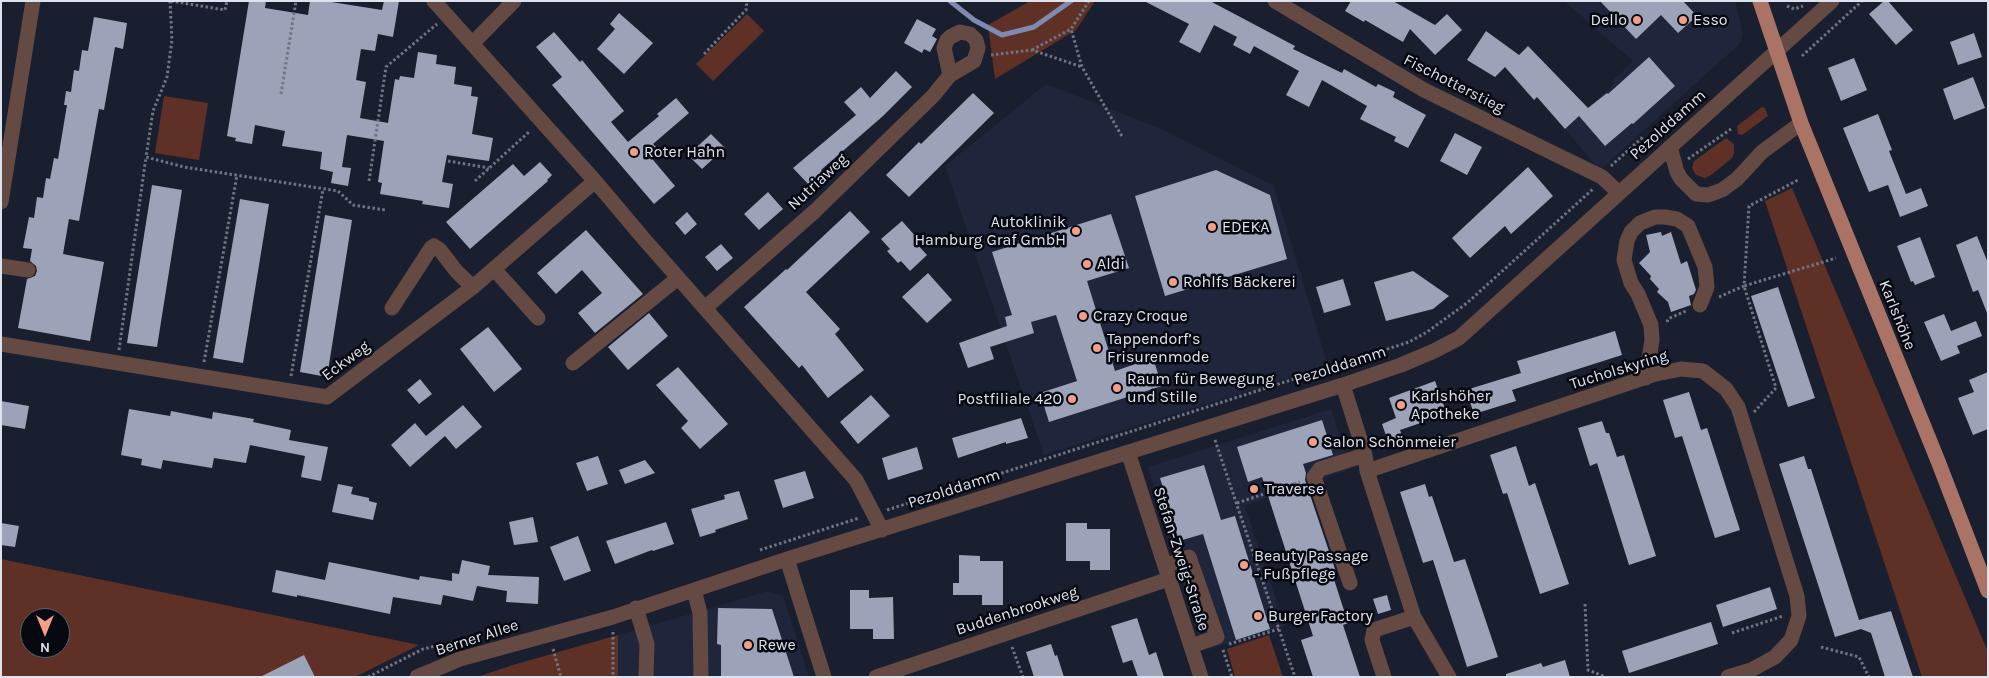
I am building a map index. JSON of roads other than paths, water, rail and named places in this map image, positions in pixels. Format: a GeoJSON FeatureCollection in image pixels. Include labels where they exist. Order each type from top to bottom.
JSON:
{"type":"FeatureCollection","features":[{"type":"Feature","properties":{"kind":"main road","name":"Karlshöhe"},"geometry":{"type":"LineString","coordinates":[[1760,1],[1801,123],[1941,469],[1988,591]]}},
{"type":"Feature","properties":{"kind":"street"},"geometry":{"type":"LineString","coordinates":[[1,202],[33,1]]}},
{"type":"Feature","properties":{"kind":"street"},"geometry":{"type":"LineString","coordinates":[[434,1],[540,122],[595,181],[856,480],[882,530]]}},
{"type":"Feature","properties":{"kind":"street"},"geometry":{"type":"LineString","coordinates":[[472,44],[514,1]]}},
{"type":"Feature","properties":{"kind":"street","name":"Fischotterstieg"},"geometry":{"type":"LineString","coordinates":[[1274,1],[1424,90],[1602,177],[1619,193]]}},
{"type":"Feature","properties":{"kind":"street","name":"Pezolddamm"},"geometry":{"type":"LineString","coordinates":[[549,634],[613,617],[787,559],[1343,385],[1401,365],[1434,351],[1459,338],[1832,1]]}},
{"type":"Feature","properties":{"kind":"street","name":"Nutriaweg"},"geometry":{"type":"LineString","coordinates":[[705,308],[815,211],[933,96],[950,75],[974,61],[977,56],[978,44],[970,34],[960,32],[950,37],[944,48],[950,75]]}},
{"type":"Feature","properties":{"kind":"street"},"geometry":{"type":"LineString","coordinates":[[1670,147],[1677,172],[1681,179],[1696,194],[1708,195],[1722,190],[1737,179],[1762,152],[1801,123]]}},
{"type":"Feature","properties":{"kind":"street","name":"Eckweg"},"geometry":{"type":"LineString","coordinates":[[1,344],[327,397],[473,287],[595,181]]}},
{"type":"Feature","properties":{"kind":"street"},"geometry":{"type":"LineString","coordinates":[[1646,378],[1652,340],[1651,325],[1644,305],[1629,277],[1624,260],[1627,241],[1631,232],[1640,223],[1655,217],[1665,217],[1677,219],[1688,226],[1705,266],[1707,287],[1700,305]]}},
{"type":"Feature","properties":{"kind":"street"},"geometry":{"type":"LineString","coordinates":[[392,308],[432,246],[437,246],[457,272],[473,287]]}},
{"type":"Feature","properties":{"kind":"street"},"geometry":{"type":"LineString","coordinates":[[1,266],[28,270]]}},
{"type":"Feature","properties":{"kind":"street"},"geometry":{"type":"LineString","coordinates":[[494,269],[538,318]]}},
{"type":"Feature","properties":{"kind":"street"},"geometry":{"type":"LineString","coordinates":[[573,363],[678,278]]}},
{"type":"Feature","properties":{"kind":"street","name":"Tucholskyring"},"geometry":{"type":"LineString","coordinates":[[1366,471],[1646,378],[1682,369],[1704,371],[1726,389],[1738,406],[1798,596],[1799,616],[1791,640],[1775,657],[1752,670],[1728,677]]}},
{"type":"Feature","properties":{"kind":"street"},"geometry":{"type":"LineString","coordinates":[[1343,385],[1365,455],[1366,471],[1414,617],[1449,677]]}},
{"type":"Feature","properties":{"kind":"street","name":"Stefan-Zweig-Straße"},"geometry":{"type":"LineString","coordinates":[[1128,452],[1201,677]]}},
{"type":"Feature","properties":{"kind":"street"},"geometry":{"type":"LineString","coordinates":[[1350,583],[1314,477],[1320,469],[1365,455]]}},
{"type":"Feature","properties":{"kind":"street","name":"Buddenbrookweg"},"geometry":{"type":"LineString","coordinates":[[876,677],[1008,632],[1167,573],[1189,558],[1217,637],[1191,646]]}},
{"type":"Feature","properties":{"kind":"street"},"geometry":{"type":"LineString","coordinates":[[787,559],[824,677]]}},
{"type":"Feature","properties":{"kind":"street"},"geometry":{"type":"LineString","coordinates":[[694,590],[700,614],[701,677]]}},
{"type":"Feature","properties":{"kind":"street"},"geometry":{"type":"LineString","coordinates":[[636,608],[646,644],[646,677]]}},
{"type":"Feature","properties":{"kind":"street"},"geometry":{"type":"LineString","coordinates":[[1384,677],[1372,640],[1374,630],[1414,617]]}},
{"type":"Feature","properties":{"kind":"street","name":"Berner Allee"},"geometry":{"type":"LineString","coordinates":[[417,677],[460,659],[549,634]]}},
{"type":"Feature","properties":{"kind":"waterway"},"geometry":{"type":"LineString","coordinates":[[950,1],[974,20],[1002,35],[1034,27],[1071,1]]}},
{"type":"Feature","properties":{"kind":"place","name":"Dello"},"geometry":{"type":"Point","coordinates":[1637,20]}},
{"type":"Feature","properties":{"kind":"place","name":"Esso"},"geometry":{"type":"Point","coordinates":[1683,20]}},
{"type":"Feature","properties":{"kind":"place","name":"Roter Hahn"},"geometry":{"type":"Point","coordinates":[634,152]}},
{"type":"Feature","properties":{"kind":"place","name":"EDEKA"},"geometry":{"type":"Point","coordinates":[1212,227]}},
{"type":"Feature","properties":{"kind":"place","name":"Autoklinik Hamburg Graf GmbH"},"geometry":{"type":"Point","coordinates":[1076,231]}},
{"type":"Feature","properties":{"kind":"place","name":"Aldi"},"geometry":{"type":"Point","coordinates":[1087,264]}},
{"type":"Feature","properties":{"kind":"place","name":"Rohlfs Bäckerei"},"geometry":{"type":"Point","coordinates":[1173,282]}},
{"type":"Feature","properties":{"kind":"place","name":"Crazy Croque"},"geometry":{"type":"Point","coordinates":[1083,316]}},
{"type":"Feature","properties":{"kind":"place","name":"Tappendorf’s Frisurenmode"},"geometry":{"type":"Point","coordinates":[1097,348]}},
{"type":"Feature","properties":{"kind":"place","name":"Raum für Bewegung und Stille"},"geometry":{"type":"Point","coordinates":[1117,388]}},
{"type":"Feature","properties":{"kind":"place","name":"Postfiliale 420"},"geometry":{"type":"Point","coordinates":[1072,399]}},
{"type":"Feature","properties":{"kind":"place","name":"Karlshöher Apotheke"},"geometry":{"type":"Point","coordinates":[1401,405]}},
{"type":"Feature","properties":{"kind":"place","name":"Salon Schönmeier"},"geometry":{"type":"Point","coordinates":[1313,442]}},
{"type":"Feature","properties":{"kind":"place","name":"Traverse"},"geometry":{"type":"Point","coordinates":[1254,489]}},
{"type":"Feature","properties":{"kind":"place","name":"Beauty Passage - Fußpflege"},"geometry":{"type":"Point","coordinates":[1244,565]}},
{"type":"Feature","properties":{"kind":"place","name":"Burger Factory"},"geometry":{"type":"Point","coordinates":[1258,616]}},
{"type":"Feature","properties":{"kind":"place","name":"Rewe"},"geometry":{"type":"Point","coordinates":[748,645]}}]}
